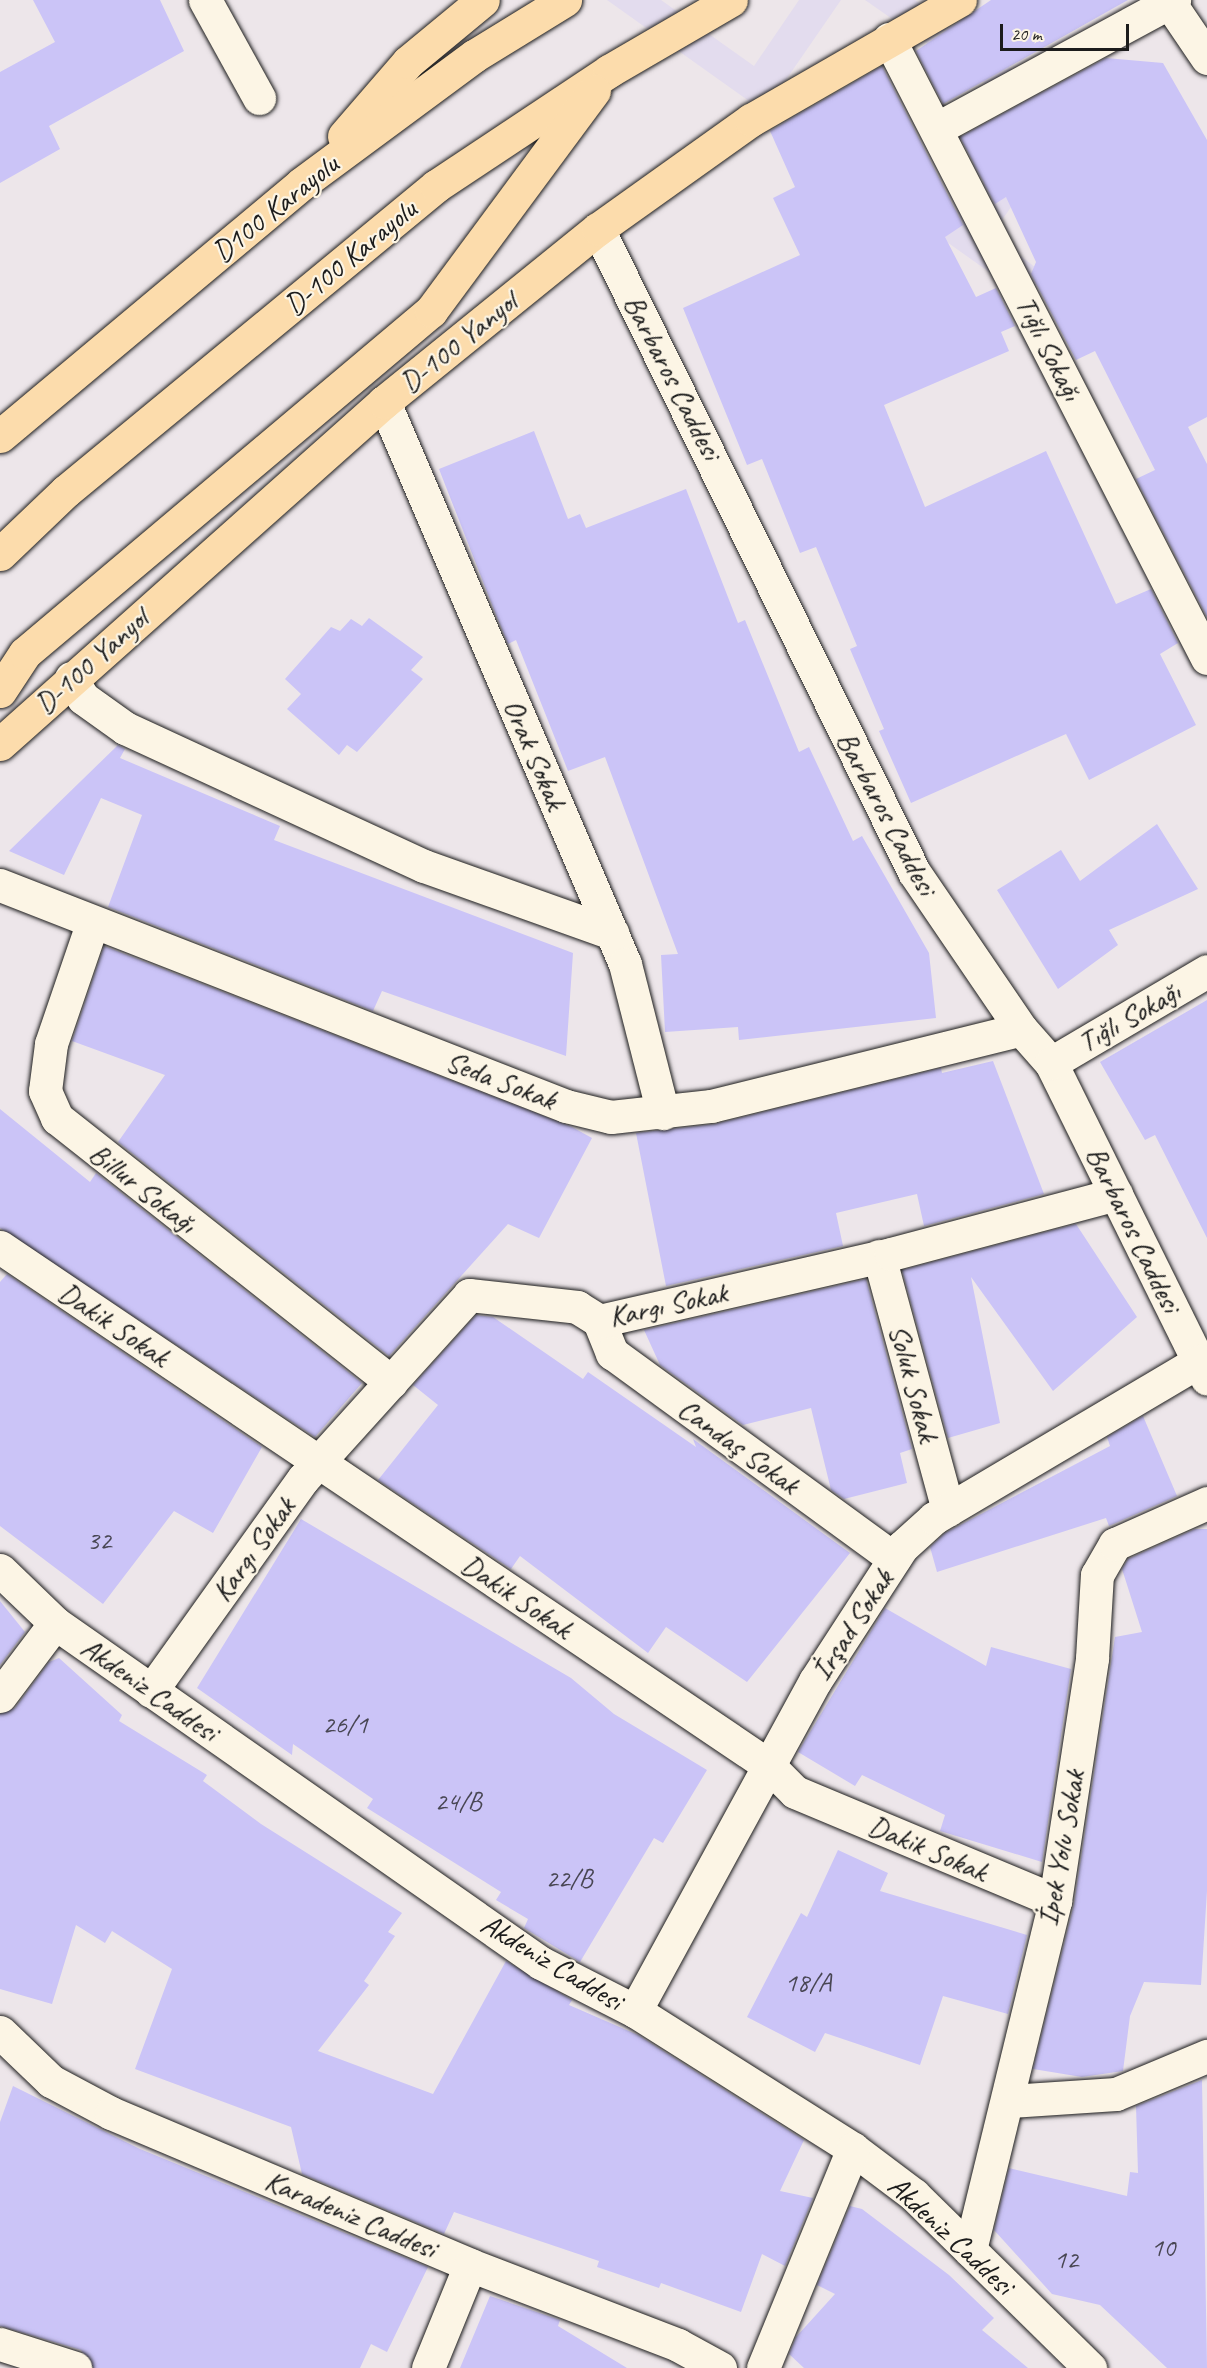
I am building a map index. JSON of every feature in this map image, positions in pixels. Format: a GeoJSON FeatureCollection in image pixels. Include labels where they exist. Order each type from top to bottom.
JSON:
{"type":"FeatureCollection","features":[{"type":"Feature","properties":{"kind":"main road"},"geometry":{"type":"LineString","coordinates":[[301,184],[408,62],[483,0]]}},
{"type":"Feature","properties":{"kind":"main road","name":"D100 Karayolu"},"geometry":{"type":"LineString","coordinates":[[0,436],[301,184],[474,56],[565,0]]}},
{"type":"Feature","properties":{"kind":"main road","name":"D-100 Karayolu"},"geometry":{"type":"LineString","coordinates":[[0,554],[66,491],[436,186],[609,71],[731,0]]}},
{"type":"Feature","properties":{"kind":"main road","name":"D-100 Yanyol"},"geometry":{"type":"LineString","coordinates":[[0,744],[70,678],[384,402],[598,228],[751,120],[960,0]]}},
{"type":"Feature","properties":{"kind":"main road"},"geometry":{"type":"LineString","coordinates":[[0,691],[25,653],[431,311],[609,71]]}},
{"type":"Feature","properties":{"kind":"street"},"geometry":{"type":"LineString","coordinates":[[205,0],[258,98]]}},
{"type":"Feature","properties":{"kind":"street"},"geometry":{"type":"LineString","coordinates":[[936,129],[1172,2],[1207,58]]}},
{"type":"Feature","properties":{"kind":"street","name":"Tığlı Sokağı"},"geometry":{"type":"LineString","coordinates":[[889,39],[1207,658]]}},
{"type":"Feature","properties":{"kind":"street","name":"Barbaros Caddesi"},"geometry":{"type":"LineString","coordinates":[[598,228],[752,536],[866,782],[914,872],[1022,1029],[1051,1063],[1203,1370]]}},
{"type":"Feature","properties":{"kind":"street","name":"Orak Sokak"},"geometry":{"type":"LineString","coordinates":[[384,402],[625,964],[663,1113]]}},
{"type":"Feature","properties":{"kind":"street"},"geometry":{"type":"LineString","coordinates":[[70,678],[83,698],[125,728],[424,866],[612,933]]}},
{"type":"Feature","properties":{"kind":"street","name":"Seda Sokak"},"geometry":{"type":"LineString","coordinates":[[0,885],[92,924],[566,1106],[611,1117],[663,1113],[1022,1029]]}},
{"type":"Feature","properties":{"kind":"street","name":"Billur Sokağı"},"geometry":{"type":"LineString","coordinates":[[92,924],[51,1044],[45,1091],[57,1118],[391,1382]]}},
{"type":"Feature","properties":{"kind":"street","name":"Tığlı Sokağı"},"geometry":{"type":"LineString","coordinates":[[1051,1063],[1207,971]]}},
{"type":"Feature","properties":{"kind":"street","name":"Kargı Sokak"},"geometry":{"type":"LineString","coordinates":[[151,1691],[318,1462],[469,1295],[577,1307],[598,1321],[879,1256],[1116,1194]]}},
{"type":"Feature","properties":{"kind":"street","name":"Dakik Sokak"},"geometry":{"type":"LineString","coordinates":[[0,1247],[768,1765],[795,1792],[1055,1901]]}},
{"type":"Feature","properties":{"kind":"street","name":"Soluk Sokak"},"geometry":{"type":"LineString","coordinates":[[879,1256],[948,1510]]}},
{"type":"Feature","properties":{"kind":"street","name":"Candaş Sokak"},"geometry":{"type":"LineString","coordinates":[[598,1321],[612,1353],[894,1559]]}},
{"type":"Feature","properties":{"kind":"street","name":"İrşad Sokak"},"geometry":{"type":"LineString","coordinates":[[635,2011],[815,1681],[894,1559],[948,1510],[1203,1370]]}},
{"type":"Feature","properties":{"kind":"street","name":"İpek Yolu Sokak"},"geometry":{"type":"LineString","coordinates":[[970,2250],[1011,2101],[1055,1901],[1092,1658],[1097,1575],[1115,1544],[1207,1503]]}},
{"type":"Feature","properties":{"kind":"street","name":"Akdeniz Caddesi"},"geometry":{"type":"LineString","coordinates":[[0,1570],[55,1623],[541,1963],[635,2011],[853,2149],[914,2195],[1090,2368]]}},
{"type":"Feature","properties":{"kind":"street"},"geometry":{"type":"LineString","coordinates":[[0,1696],[55,1623]]}},
{"type":"Feature","properties":{"kind":"street","name":"Karadeniz Caddesi"},"geometry":{"type":"LineString","coordinates":[[0,2032],[51,2081],[111,2113],[470,2265],[678,2345],[720,2368]]}},
{"type":"Feature","properties":{"kind":"street"},"geometry":{"type":"LineString","coordinates":[[1011,2101],[1116,2094],[1207,2056]]}},
{"type":"Feature","properties":{"kind":"street"},"geometry":{"type":"LineString","coordinates":[[763,2368],[853,2149]]}},
{"type":"Feature","properties":{"kind":"street"},"geometry":{"type":"LineString","coordinates":[[428,2368],[470,2265]]}},
{"type":"Feature","properties":{"kind":"street"},"geometry":{"type":"LineString","coordinates":[[0,2344],[75,2368]]}},
{"type":"Feature","properties":{"kind":"shaded area"},"geometry":{"type":"Polygon","coordinates":[[[607,0],[661,0],[754,66],[799,0],[841,0],[781,87],[962,214],[985,181],[969,169],[989,140],[1033,117],[865,0],[915,0],[1131,154],[1059,139],[992,234],[1044,274],[1027,299],[607,0]]]}},
{"type":"Feature","properties":{"kind":"building"},"geometry":{"type":"Polygon","coordinates":[[[33,0],[160,0],[184,51],[49,126],[60,149],[0,183],[0,72],[55,42],[33,0]]]}},
{"type":"Feature","properties":{"kind":"building"},"geometry":{"type":"Polygon","coordinates":[[[991,0],[1128,0],[943,104],[916,51],[991,0]]]}},
{"type":"Feature","properties":{"kind":"building"},"geometry":{"type":"Polygon","coordinates":[[[1106,58],[1163,63],[1207,140],[1207,417],[1188,427],[1207,464],[1207,617],[1136,479],[1155,470],[1095,351],[1076,360],[1031,274],[1036,262],[1006,197],[995,204],[960,137],[1106,58]]]}},
{"type":"Feature","properties":{"kind":"building"},"geometry":{"type":"Polygon","coordinates":[[[882,66],[963,225],[945,237],[976,297],[996,288],[1015,326],[1001,332],[1009,351],[884,405],[925,507],[1046,451],[1116,604],[1151,589],[1178,643],[1160,654],[1196,725],[1089,780],[1066,734],[911,803],[879,731],[884,729],[850,649],[857,646],[816,547],[800,553],[762,459],[747,465],[683,308],[800,255],[773,198],[795,187],[770,131],[882,66]]]}},
{"type":"Feature","properties":{"kind":"building"},"geometry":{"type":"Polygon","coordinates":[[[534,431],[568,519],[580,514],[586,528],[686,489],[738,623],[745,620],[799,752],[809,747],[853,841],[862,836],[929,953],[936,1018],[739,1040],[738,1027],[665,1032],[661,955],[678,954],[605,757],[568,771],[516,640],[508,644],[439,469],[534,431]]]}},
{"type":"Feature","properties":{"kind":"building"},"geometry":{"type":"Polygon","coordinates":[[[369,618],[423,657],[411,670],[423,679],[357,752],[347,745],[339,755],[287,709],[301,694],[285,679],[331,627],[340,631],[351,619],[362,626],[369,618]]]}},
{"type":"Feature","properties":{"kind":"building"},"geometry":{"type":"Polygon","coordinates":[[[118,745],[125,749],[120,758],[280,826],[274,840],[573,953],[566,1056],[382,991],[373,1011],[108,907],[142,815],[101,798],[64,875],[9,851],[118,745]]]}},
{"type":"Feature","properties":{"kind":"building"},"geometry":{"type":"Polygon","coordinates":[[[1157,824],[1198,889],[1109,930],[1118,945],[1058,989],[997,890],[1061,850],[1080,881],[1157,824]]]}},
{"type":"Feature","properties":{"kind":"building"},"geometry":{"type":"Polygon","coordinates":[[[104,946],[572,1127],[592,1138],[539,1238],[508,1224],[389,1356],[118,1142],[165,1075],[72,1041],[104,946]]]}},
{"type":"Feature","properties":{"kind":"building"},"geometry":{"type":"Polygon","coordinates":[[[1207,1000],[1207,1238],[1155,1135],[1145,1140],[1100,1062],[1207,1000]]]}},
{"type":"Feature","properties":{"kind":"building"},"geometry":{"type":"Polygon","coordinates":[[[993,1061],[1044,1194],[924,1226],[917,1194],[836,1213],[843,1246],[666,1286],[636,1133],[715,1124],[941,1068],[942,1073],[993,1061]]]}},
{"type":"Feature","properties":{"kind":"building"},"geometry":{"type":"Polygon","coordinates":[[[0,1109],[90,1182],[96,1173],[362,1383],[315,1437],[0,1228],[0,1109]]]}},
{"type":"Feature","properties":{"kind":"building"},"geometry":{"type":"Polygon","coordinates":[[[1076,1224],[1137,1317],[1053,1391],[971,1277],[1000,1423],[948,1438],[902,1270],[1076,1224]]]}},
{"type":"Feature","properties":{"kind":"building"},"geometry":{"type":"Polygon","coordinates":[[[7,1274],[262,1447],[213,1533],[174,1511],[103,1604],[0,1526],[0,1282],[7,1274]]]}},
{"type":"Feature","properties":{"kind":"building"},"geometry":{"type":"Polygon","coordinates":[[[866,1279],[912,1449],[900,1453],[907,1483],[844,1499],[831,1490],[811,1408],[743,1425],[660,1365],[644,1330],[866,1279]]]}},
{"type":"Feature","properties":{"kind":"building"},"geometry":{"type":"Polygon","coordinates":[[[476,1315],[493,1317],[583,1379],[588,1372],[696,1447],[693,1439],[850,1553],[747,1682],[666,1627],[648,1653],[520,1556],[511,1569],[378,1480],[438,1405],[413,1385],[476,1315]]]}},
{"type":"Feature","properties":{"kind":"building"},"geometry":{"type":"Polygon","coordinates":[[[1143,1416],[1177,1496],[1109,1526],[1106,1518],[937,1572],[930,1547],[945,1533],[1110,1446],[1107,1437],[1143,1416]]]}},
{"type":"Feature","properties":{"kind":"building"},"geometry":{"type":"Polygon","coordinates":[[[301,1519],[571,1678],[614,1714],[707,1770],[663,1843],[654,1838],[580,1962],[524,1928],[528,1919],[496,1900],[501,1892],[367,1808],[373,1799],[293,1744],[292,1755],[197,1688],[301,1519]]]}},
{"type":"Feature","properties":{"kind":"building"},"geometry":{"type":"Polygon","coordinates":[[[1195,1529],[1207,1529],[1207,1891],[1201,1985],[1144,1982],[1130,2016],[1123,2071],[1082,2077],[1033,2069],[1074,1904],[1115,1637],[1142,1632],[1122,1569],[1128,1559],[1195,1529]]]}},
{"type":"Feature","properties":{"kind":"building"},"geometry":{"type":"Polygon","coordinates":[[[0,1601],[25,1632],[0,1665],[0,1601]]]}},
{"type":"Feature","properties":{"kind":"building"},"geometry":{"type":"Polygon","coordinates":[[[885,1608],[986,1666],[991,1647],[1071,1669],[1042,1862],[940,1831],[945,1815],[862,1775],[855,1786],[798,1752],[885,1608]]]}},
{"type":"Feature","properties":{"kind":"building"},"geometry":{"type":"Polygon","coordinates":[[[59,1658],[122,1715],[119,1721],[207,1775],[203,1781],[261,1824],[402,1913],[388,1932],[395,1936],[364,1981],[369,1985],[318,2051],[433,2094],[506,1961],[572,2000],[569,2005],[638,2035],[804,2140],[780,2191],[813,2198],[785,2266],[762,2254],[741,2312],[661,2283],[659,2288],[597,2267],[599,2261],[454,2212],[444,2234],[302,2174],[291,2127],[135,2069],[172,1969],[112,1931],[105,1943],[76,1925],[52,2004],[0,1989],[0,1714],[15,1708],[49,1662],[59,1658]]]}},
{"type":"Feature","properties":{"kind":"building"},"geometry":{"type":"Polygon","coordinates":[[[838,1850],[888,1873],[880,1891],[1027,1935],[1008,2014],[943,1996],[920,2065],[825,2033],[815,2052],[747,2017],[801,1913],[807,1917],[838,1850]]]}},
{"type":"Feature","properties":{"kind":"building"},"geometry":{"type":"Polygon","coordinates":[[[1202,2080],[1207,2368],[1167,2368],[1100,2305],[1052,2294],[994,2230],[1009,2168],[1127,2196],[1130,2172],[1138,2173],[1136,2106],[1202,2080]]]}},
{"type":"Feature","properties":{"kind":"building"},"geometry":{"type":"Polygon","coordinates":[[[13,2086],[140,2149],[428,2267],[387,2352],[371,2344],[360,2368],[93,2368],[81,2350],[0,2326],[0,2122],[13,2086]]]}},
{"type":"Feature","properties":{"kind":"building"},"geometry":{"type":"Polygon","coordinates":[[[850,2206],[862,2209],[949,2275],[994,2318],[982,2330],[1028,2368],[804,2368],[789,2354],[796,2337],[835,2294],[817,2285],[850,2206]]]}},
{"type":"Feature","properties":{"kind":"building"},"geometry":{"type":"Polygon","coordinates":[[[490,2296],[560,2320],[558,2326],[627,2368],[460,2368],[490,2296]]]}}]}
